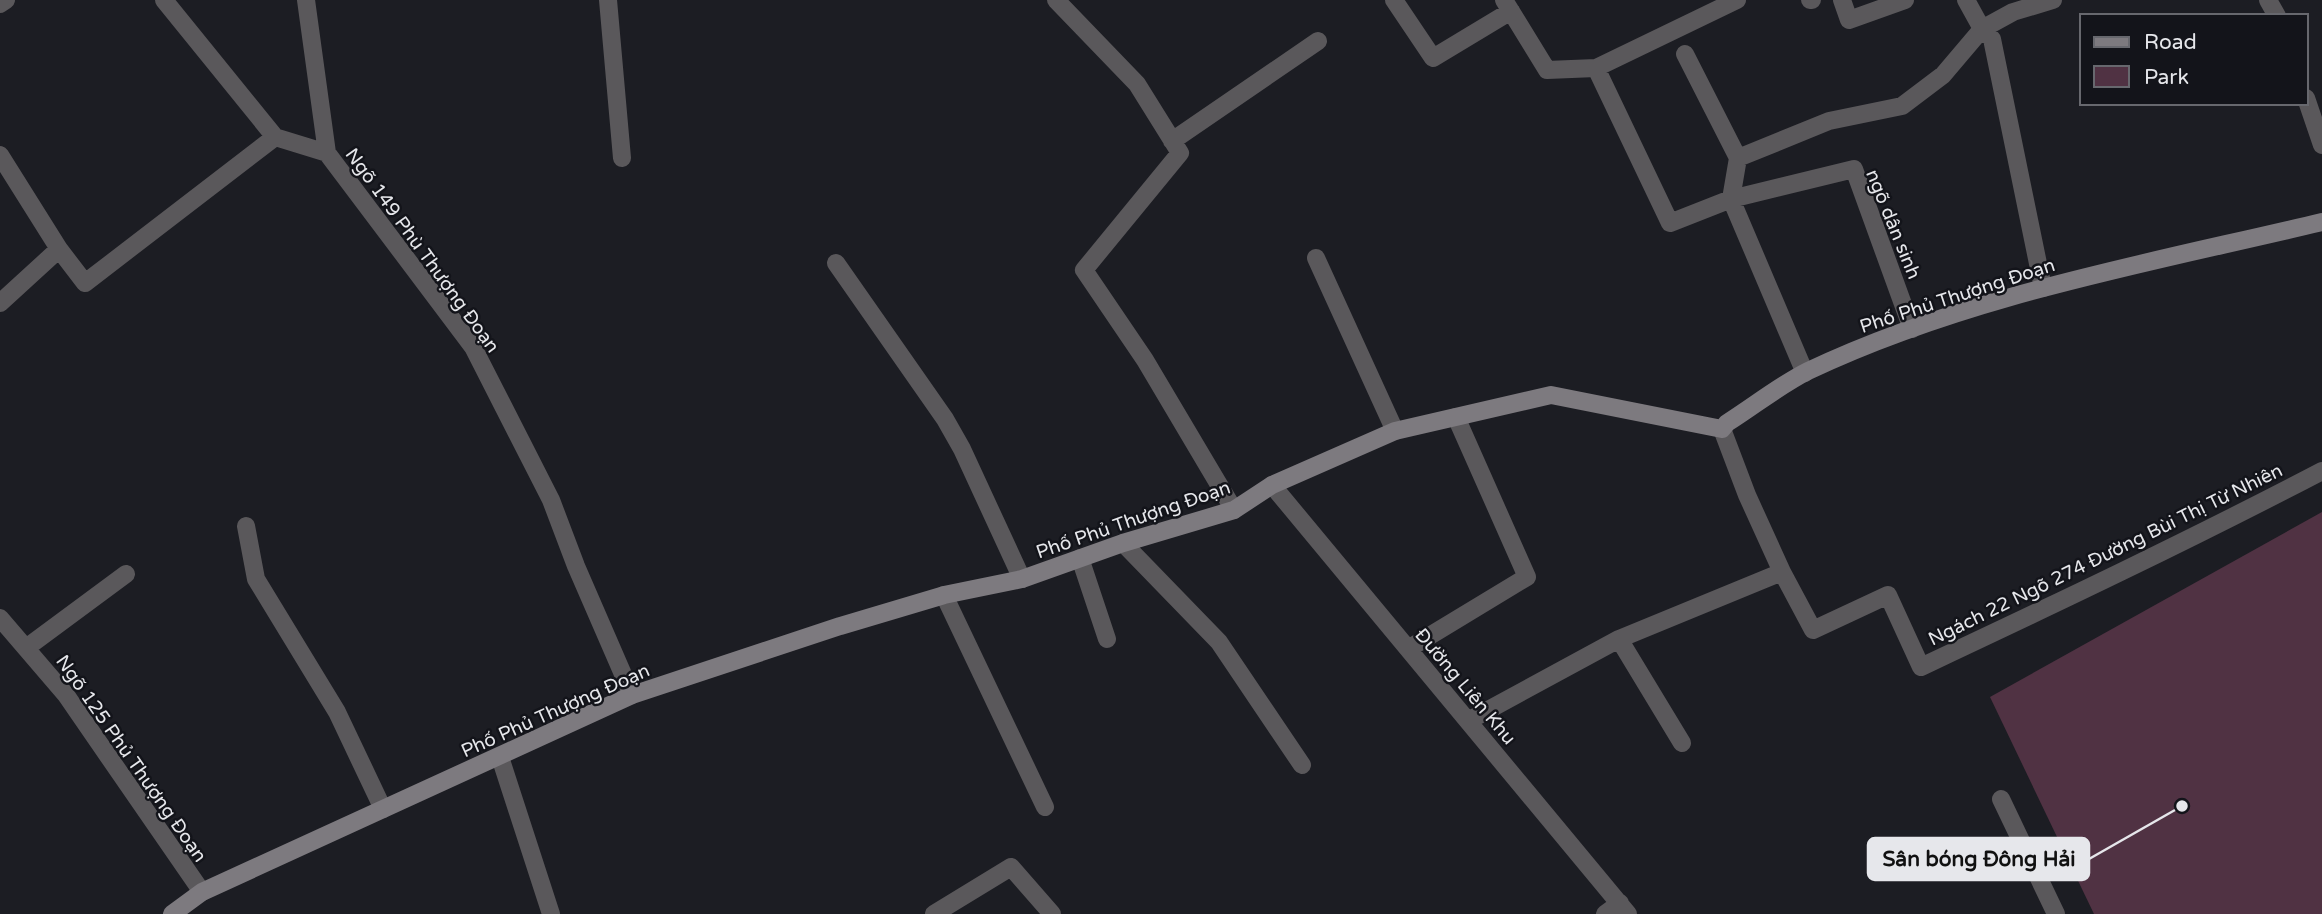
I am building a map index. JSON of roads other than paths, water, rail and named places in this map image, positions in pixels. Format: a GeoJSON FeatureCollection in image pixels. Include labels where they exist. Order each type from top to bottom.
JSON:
{"type":"FeatureCollection","features":[{"type":"Feature","properties":{"kind":"main road","name":"Phố Phủ Thượng Đoạn"},"geometry":{"type":"LineString","coordinates":[[172,914],[202,892],[632,695],[840,626],[944,595],[1022,579],[1123,543],[1234,510],[1272,485],[1395,431],[1551,395],[1722,429],[1727,423],[1805,373],[1889,335],[2043,288],[2322,222]]}},
{"type":"Feature","properties":{"kind":"street"},"geometry":{"type":"LineString","coordinates":[[0,4],[6,0]]}},
{"type":"Feature","properties":{"kind":"street"},"geometry":{"type":"LineString","coordinates":[[0,155],[58,249],[85,284],[275,136],[164,0]]}},
{"type":"Feature","properties":{"kind":"street"},"geometry":{"type":"LineString","coordinates":[[306,0],[327,153]]}},
{"type":"Feature","properties":{"kind":"street"},"geometry":{"type":"LineString","coordinates":[[608,0],[622,158]]}},
{"type":"Feature","properties":{"kind":"street"},"geometry":{"type":"LineString","coordinates":[[1056,0],[1137,84],[1180,153],[1084,270],[1145,360],[1234,510]]}},
{"type":"Feature","properties":{"kind":"street"},"geometry":{"type":"LineString","coordinates":[[1394,0],[1433,58],[1508,5],[1547,71],[1596,68],[1737,0]]}},
{"type":"Feature","properties":{"kind":"street"},"geometry":{"type":"LineString","coordinates":[[1842,0],[1849,20],[1905,0]]}},
{"type":"Feature","properties":{"kind":"street"},"geometry":{"type":"LineString","coordinates":[[1966,0],[1982,29],[1992,38],[2043,288]]}},
{"type":"Feature","properties":{"kind":"street"},"geometry":{"type":"LineString","coordinates":[[1738,158],[1829,121],[1902,106],[1943,75],[1982,29],[2013,12],[2053,0]]}},
{"type":"Feature","properties":{"kind":"street"},"geometry":{"type":"LineString","coordinates":[[1172,141],[1318,41]]}},
{"type":"Feature","properties":{"kind":"street"},"geometry":{"type":"LineString","coordinates":[[1685,54],[1738,158],[1731,199],[1805,373]]}},
{"type":"Feature","properties":{"kind":"street"},"geometry":{"type":"LineString","coordinates":[[1596,68],[1670,223],[1731,199]]}},
{"type":"Feature","properties":{"kind":"street"},"geometry":{"type":"LineString","coordinates":[[2308,105],[2322,145]]}},
{"type":"Feature","properties":{"kind":"street","name":"Ngõ 149 Phù Thượng Đoạn"},"geometry":{"type":"LineString","coordinates":[[275,136],[327,153],[473,347],[551,500],[576,566],[632,695]]}},
{"type":"Feature","properties":{"kind":"street","name":"ngõ dân sinh"},"geometry":{"type":"LineString","coordinates":[[1731,199],[1854,169],[1912,329]]}},
{"type":"Feature","properties":{"kind":"street"},"geometry":{"type":"LineString","coordinates":[[0,303],[58,249]]}},
{"type":"Feature","properties":{"kind":"street"},"geometry":{"type":"LineString","coordinates":[[1315,258],[1395,431]]}},
{"type":"Feature","properties":{"kind":"street"},"geometry":{"type":"LineString","coordinates":[[836,263],[945,419],[1022,579]]}},
{"type":"Feature","properties":{"kind":"street"},"geometry":{"type":"LineString","coordinates":[[1408,649],[1527,577],[1456,417]]}},
{"type":"Feature","properties":{"kind":"street"},"geometry":{"type":"LineString","coordinates":[[1468,721],[1619,639],[1782,572],[1747,495],[1722,429]]}},
{"type":"Feature","properties":{"kind":"street","name":"Ngách 22 Ngõ 274 Đường Bùi Thị Từ Nhiên"},"geometry":{"type":"LineString","coordinates":[[1782,572],[1813,630],[1888,595],[1921,667],[2214,527],[2322,471]]}},
{"type":"Feature","properties":{"kind":"street","name":"Đường Liên Khu"},"geometry":{"type":"LineString","coordinates":[[1272,485],[1468,721],[1618,911]]}},
{"type":"Feature","properties":{"kind":"street"},"geometry":{"type":"LineString","coordinates":[[246,526],[256,579],[337,712],[383,809]]}},
{"type":"Feature","properties":{"kind":"street"},"geometry":{"type":"LineString","coordinates":[[1123,543],[1219,642],[1302,765]]}},
{"type":"Feature","properties":{"kind":"street"},"geometry":{"type":"LineString","coordinates":[[1080,558],[1107,639]]}},
{"type":"Feature","properties":{"kind":"street"},"geometry":{"type":"LineString","coordinates":[[26,648],[126,574]]}},
{"type":"Feature","properties":{"kind":"street"},"geometry":{"type":"LineString","coordinates":[[944,595],[1045,807]]}},
{"type":"Feature","properties":{"kind":"street","name":"Ngõ 125 Phủ Thượng Đoạn"},"geometry":{"type":"LineString","coordinates":[[0,618],[66,695],[202,892]]}},
{"type":"Feature","properties":{"kind":"street"},"geometry":{"type":"LineString","coordinates":[[1619,639],[1682,743]]}},
{"type":"Feature","properties":{"kind":"street"},"geometry":{"type":"LineString","coordinates":[[500,757],[551,914]]}},
{"type":"Feature","properties":{"kind":"street"},"geometry":{"type":"LineString","coordinates":[[2000,799],[2056,914]]}},
{"type":"Feature","properties":{"kind":"street"},"geometry":{"type":"LineString","coordinates":[[934,914],[1011,867],[1052,914]]}},
{"type":"Feature","properties":{"kind":"place","name":"Sân bóng Đông Hải"},"geometry":{"type":"Point","coordinates":[2182,806]}}]}
